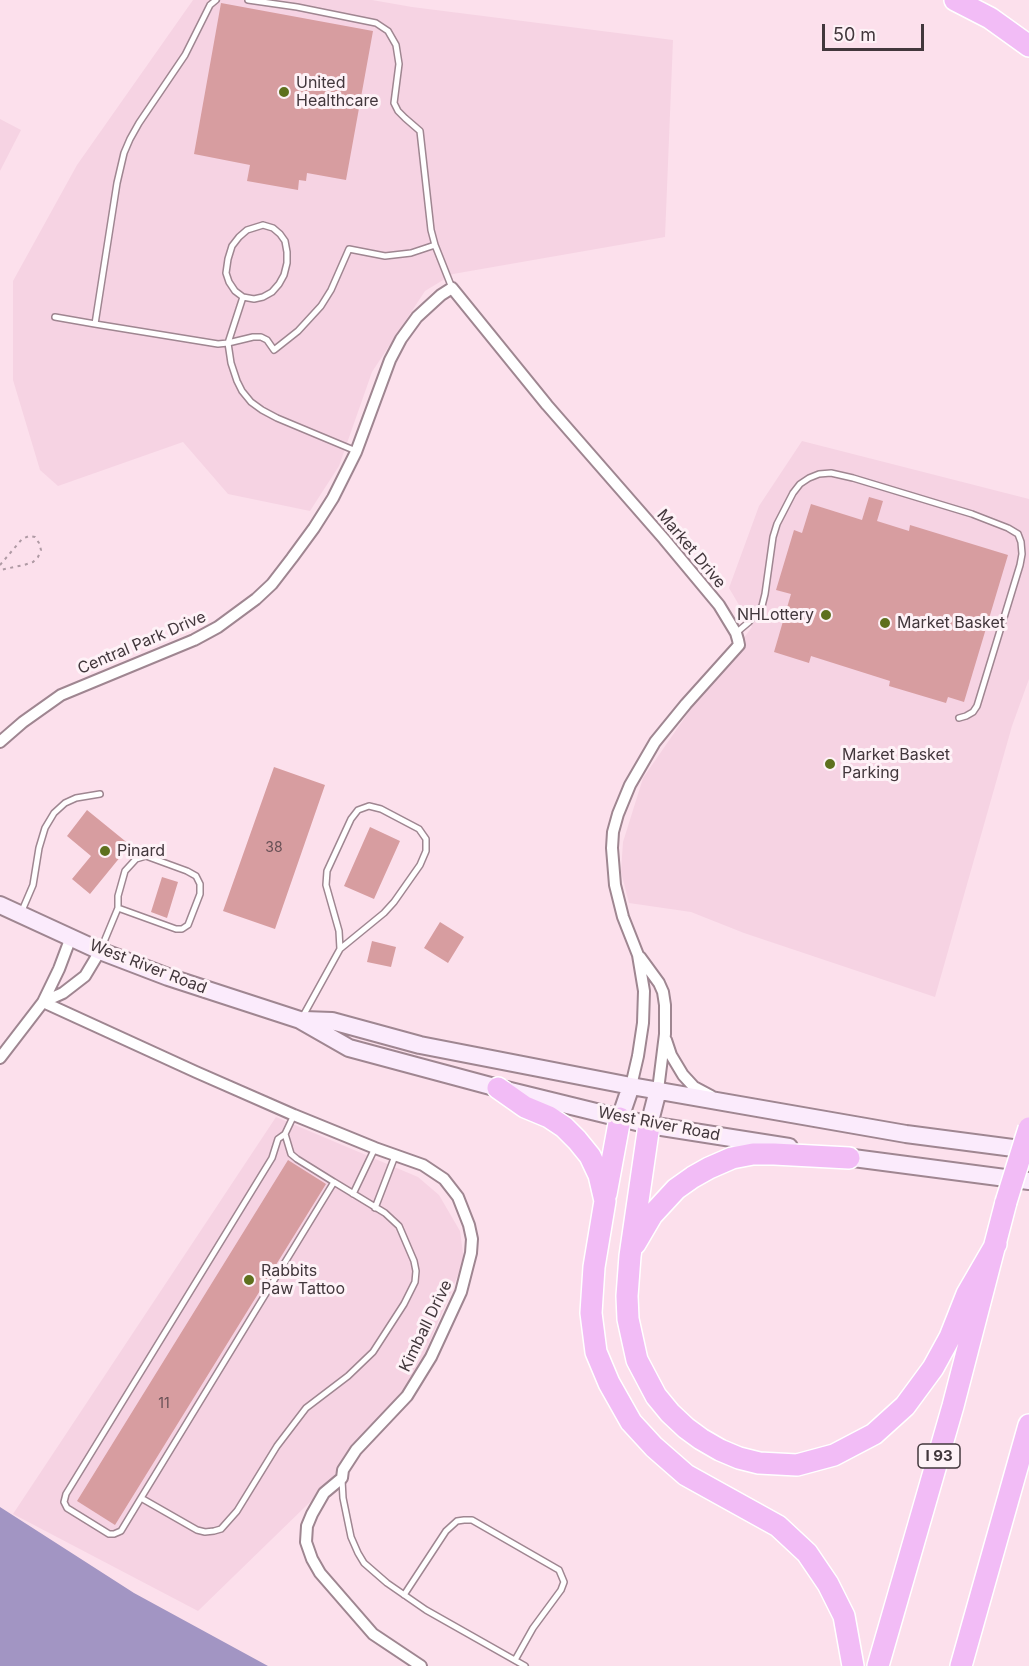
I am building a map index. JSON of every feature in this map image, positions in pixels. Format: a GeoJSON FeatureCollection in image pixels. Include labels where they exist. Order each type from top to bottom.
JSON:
{"type":"FeatureCollection","features":[{"type":"Feature","properties":{"kind":"highway"},"geometry":{"type":"LineString","coordinates":[[955,0],[990,18],[1029,46]]}},
{"type":"Feature","properties":{"kind":"highway"},"geometry":{"type":"LineString","coordinates":[[498,1088],[525,1107],[549,1117],[577,1140],[590,1156],[599,1175],[605,1201]]}},
{"type":"Feature","properties":{"kind":"highway"},"geometry":{"type":"LineString","coordinates":[[620,1118],[594,1267],[591,1313],[596,1352],[609,1383],[631,1422],[654,1447],[686,1475],[778,1526],[807,1553],[828,1584],[844,1616],[853,1666]]}},
{"type":"Feature","properties":{"kind":"highway"},"geometry":{"type":"LineString","coordinates":[[649,1125],[630,1256],[627,1296],[628,1319],[637,1360],[656,1396],[670,1413],[686,1428],[720,1450],[739,1458],[797,1465],[834,1455],[874,1434],[905,1406],[933,1368],[950,1337],[967,1294],[996,1244]]}},
{"type":"Feature","properties":{"kind":"highway","name":"I 93"},"geometry":{"type":"LineString","coordinates":[[878,1666],[950,1417],[1006,1202],[1029,1128]]}},
{"type":"Feature","properties":{"kind":"highway"},"geometry":{"type":"LineString","coordinates":[[630,1256],[641,1231],[664,1201],[676,1189],[709,1168],[732,1158],[753,1154],[849,1158]]}},
{"type":"Feature","properties":{"kind":"highway"},"geometry":{"type":"LineString","coordinates":[[961,1666],[1029,1425]]}},
{"type":"Feature","properties":{"kind":"main road","name":"West River Road"},"geometry":{"type":"LineString","coordinates":[[0,905],[100,951],[168,977],[300,1020],[349,1048],[498,1088],[649,1125],[849,1158],[1029,1181]]}},
{"type":"Feature","properties":{"kind":"main road","name":"West River Road"},"geometry":{"type":"LineString","coordinates":[[300,1020],[332,1021],[420,1044],[631,1086],[906,1134],[1029,1150]]}},
{"type":"Feature","properties":{"kind":"main road"},"geometry":{"type":"LineString","coordinates":[[620,1118],[631,1086]]}},
{"type":"Feature","properties":{"kind":"main road"},"geometry":{"type":"LineString","coordinates":[[649,1125],[658,1090]]}},
{"type":"Feature","properties":{"kind":"street","name":"Central Park Drive"},"geometry":{"type":"LineString","coordinates":[[0,742],[23,722],[61,695],[194,640],[218,627],[272,584],[314,528],[333,498],[356,452],[390,360],[401,339],[417,317],[452,288]]}},
{"type":"Feature","properties":{"kind":"street","name":"Market Drive"},"geometry":{"type":"LineString","coordinates":[[452,288],[547,405],[719,605],[736,633]]}},
{"type":"Feature","properties":{"kind":"street"},"geometry":{"type":"LineString","coordinates":[[631,1086],[643,1023],[644,991],[638,955],[623,917],[615,885],[612,848],[618,814],[630,785],[655,742],[739,645],[736,633]]}},
{"type":"Feature","properties":{"kind":"street"},"geometry":{"type":"LineString","coordinates":[[0,1058],[43,1002],[71,937]]}},
{"type":"Feature","properties":{"kind":"street"},"geometry":{"type":"LineString","coordinates":[[43,1002],[63,993],[85,976],[100,951]]}},
{"type":"Feature","properties":{"kind":"street"},"geometry":{"type":"LineString","coordinates":[[638,955],[659,983],[663,993],[666,1015],[658,1090]]}},
{"type":"Feature","properties":{"kind":"street","name":"Kimball Drive"},"geometry":{"type":"LineString","coordinates":[[43,1002],[294,1115],[423,1165],[434,1171],[452,1188],[464,1209],[472,1239],[471,1253],[460,1292],[431,1357],[407,1396],[356,1450],[343,1470],[342,1478],[324,1493],[307,1527],[306,1542],[320,1573],[373,1634],[421,1666]]}},
{"type":"Feature","properties":{"kind":"street"},"geometry":{"type":"LineString","coordinates":[[665,1034],[671,1055],[687,1080],[707,1095],[722,1101]]}},
{"type":"Feature","properties":{"kind":"lane"},"geometry":{"type":"LineString","coordinates":[[94,324],[124,153],[139,123],[185,55],[210,5],[216,0]]}},
{"type":"Feature","properties":{"kind":"lane"},"geometry":{"type":"LineString","coordinates":[[248,0],[376,23],[388,31],[396,45],[399,64],[394,103],[398,111],[420,131],[428,212],[435,244],[452,288]]}},
{"type":"Feature","properties":{"kind":"lane"},"geometry":{"type":"LineString","coordinates":[[263,225],[273,228],[285,241],[287,263],[284,275],[272,292],[263,297],[254,299],[243,297],[235,291],[226,273],[232,246],[247,230],[263,225]]}},
{"type":"Feature","properties":{"kind":"lane"},"geometry":{"type":"LineString","coordinates":[[55,317],[218,344],[261,337],[267,340],[274,350],[298,331],[321,306],[331,290],[349,249],[385,256],[400,256],[435,244]]}},
{"type":"Feature","properties":{"kind":"lane"},"geometry":{"type":"LineString","coordinates":[[243,297],[228,343],[231,363],[242,391],[262,410],[356,452]]}},
{"type":"Feature","properties":{"kind":"lane"},"geometry":{"type":"LineString","coordinates":[[736,633],[762,606],[777,524],[793,493],[809,478],[831,473],[972,514],[1018,534],[1022,554],[977,706],[973,712],[959,718]]}},
{"type":"Feature","properties":{"kind":"lane"},"geometry":{"type":"LineString","coordinates":[[20,915],[33,885],[45,828],[54,813],[64,803],[76,798],[100,794]]}},
{"type":"Feature","properties":{"kind":"lane"},"geometry":{"type":"LineString","coordinates":[[300,1020],[340,949],[394,902],[420,865],[426,851],[426,839],[419,828],[381,809],[369,806],[358,810],[351,819],[327,871],[326,885],[339,932],[340,949]]}},
{"type":"Feature","properties":{"kind":"lane"},"geometry":{"type":"LineString","coordinates":[[100,951],[118,908],[118,896],[125,871],[136,859],[146,856],[187,871],[196,876],[200,884],[200,894],[188,926],[182,929],[176,929],[118,908]]}},
{"type":"Feature","properties":{"kind":"lane"},"geometry":{"type":"LineString","coordinates":[[294,1115],[285,1134],[278,1139],[272,1158],[66,1494],[63,1502],[67,1508],[109,1534],[121,1531],[334,1182]]}},
{"type":"Feature","properties":{"kind":"lane"},"geometry":{"type":"LineString","coordinates":[[141,1498],[197,1530],[205,1532],[221,1529],[237,1511],[277,1446],[306,1408],[348,1376],[373,1352],[404,1304],[415,1282],[414,1261],[399,1226],[385,1213],[297,1159],[291,1154],[285,1134]]}},
{"type":"Feature","properties":{"kind":"lane"},"geometry":{"type":"LineString","coordinates":[[353,1194],[375,1148]]}},
{"type":"Feature","properties":{"kind":"lane"},"geometry":{"type":"LineString","coordinates":[[375,1208],[396,1155]]}},
{"type":"Feature","properties":{"kind":"lane"},"geometry":{"type":"LineString","coordinates":[[342,1478],[342,1498],[346,1519],[351,1537],[364,1563],[426,1610],[525,1666]]}},
{"type":"Feature","properties":{"kind":"lane"},"geometry":{"type":"LineString","coordinates":[[404,1595],[446,1531],[457,1521],[472,1520],[559,1570],[564,1582],[561,1590],[533,1628],[515,1660]]}},
{"type":"Feature","properties":{"kind":"path"},"geometry":{"type":"LineString","coordinates":[[0,565],[22,538],[35,537],[41,550],[33,562],[0,570]]}},
{"type":"Feature","properties":{"kind":"shaded area"},"geometry":{"type":"Polygon","coordinates":[[[193,0],[372,0],[673,40],[665,237],[453,274],[425,291],[372,372],[339,466],[310,511],[228,494],[183,442],[58,486],[40,470],[13,380],[13,281],[77,165],[193,0]]]}},
{"type":"Feature","properties":{"kind":"shaded area"},"geometry":{"type":"Polygon","coordinates":[[[0,119],[21,130],[0,171],[0,119]]]}},
{"type":"Feature","properties":{"kind":"shaded area"},"geometry":{"type":"Polygon","coordinates":[[[802,441],[1029,499],[1029,679],[1012,726],[935,997],[744,933],[691,912],[629,903],[621,872],[623,842],[643,778],[697,700],[752,627],[729,588],[759,506],[802,441]]]}},
{"type":"Feature","properties":{"kind":"shaded area"},"geometry":{"type":"Polygon","coordinates":[[[276,1117],[418,1177],[439,1195],[460,1231],[464,1261],[416,1374],[359,1442],[343,1470],[198,1611],[13,1514],[276,1117]]]}},
{"type":"Feature","properties":{"kind":"shaded area"},"geometry":{"type":"Polygon","coordinates":[[[0,1507],[134,1593],[268,1666],[0,1666],[0,1507]]]}},
{"type":"Feature","properties":{"kind":"building","name":"United Healthcare"},"geometry":{"type":"Polygon","coordinates":[[[221,3],[373,31],[346,180],[307,173],[306,181],[299,180],[298,190],[247,181],[250,165],[194,154],[221,3]]]}},
{"type":"Feature","properties":{"kind":"building","name":"Market Basket"},"geometry":{"type":"Polygon","coordinates":[[[869,497],[883,501],[877,521],[909,531],[910,525],[1008,555],[964,702],[948,697],[946,703],[889,686],[890,681],[811,656],[809,663],[774,652],[791,594],[776,590],[794,530],[802,533],[811,504],[862,520],[869,497]]]}},
{"type":"Feature","properties":{"kind":"building"},"geometry":{"type":"Polygon","coordinates":[[[274,767],[325,785],[275,929],[223,911],[274,767]]]}},
{"type":"Feature","properties":{"kind":"building","name":"Pinard"},"geometry":{"type":"Polygon","coordinates":[[[87,810],[130,845],[90,894],[72,879],[91,856],[67,836],[87,810]]]}},
{"type":"Feature","properties":{"kind":"building"},"geometry":{"type":"Polygon","coordinates":[[[370,827],[400,841],[374,899],[344,886],[370,827]]]}},
{"type":"Feature","properties":{"kind":"building"},"geometry":{"type":"Polygon","coordinates":[[[162,877],[178,882],[167,918],[151,912],[162,877]]]}},
{"type":"Feature","properties":{"kind":"building"},"geometry":{"type":"Polygon","coordinates":[[[440,922],[464,937],[448,963],[424,948],[440,922]]]}},
{"type":"Feature","properties":{"kind":"building"},"geometry":{"type":"Polygon","coordinates":[[[372,941],[396,947],[391,967],[367,962],[372,941]]]}},
{"type":"Feature","properties":{"kind":"building"},"geometry":{"type":"Polygon","coordinates":[[[288,1160],[326,1184],[115,1525],[77,1501],[288,1160]]]}},
{"type":"Feature","properties":{"kind":"place","name":"United Healthcare"},"geometry":{"type":"Point","coordinates":[284,92]}},
{"type":"Feature","properties":{"kind":"place","name":"NHLottery"},"geometry":{"type":"Point","coordinates":[826,615]}},
{"type":"Feature","properties":{"kind":"place","name":"Market Basket"},"geometry":{"type":"Point","coordinates":[885,623]}},
{"type":"Feature","properties":{"kind":"place","name":"Market Basket Parking"},"geometry":{"type":"Point","coordinates":[830,764]}},
{"type":"Feature","properties":{"kind":"place","name":"Pinard"},"geometry":{"type":"Point","coordinates":[105,851]}},
{"type":"Feature","properties":{"kind":"place","name":"Rabbits Paw Tattoo"},"geometry":{"type":"Point","coordinates":[249,1280]}}]}
